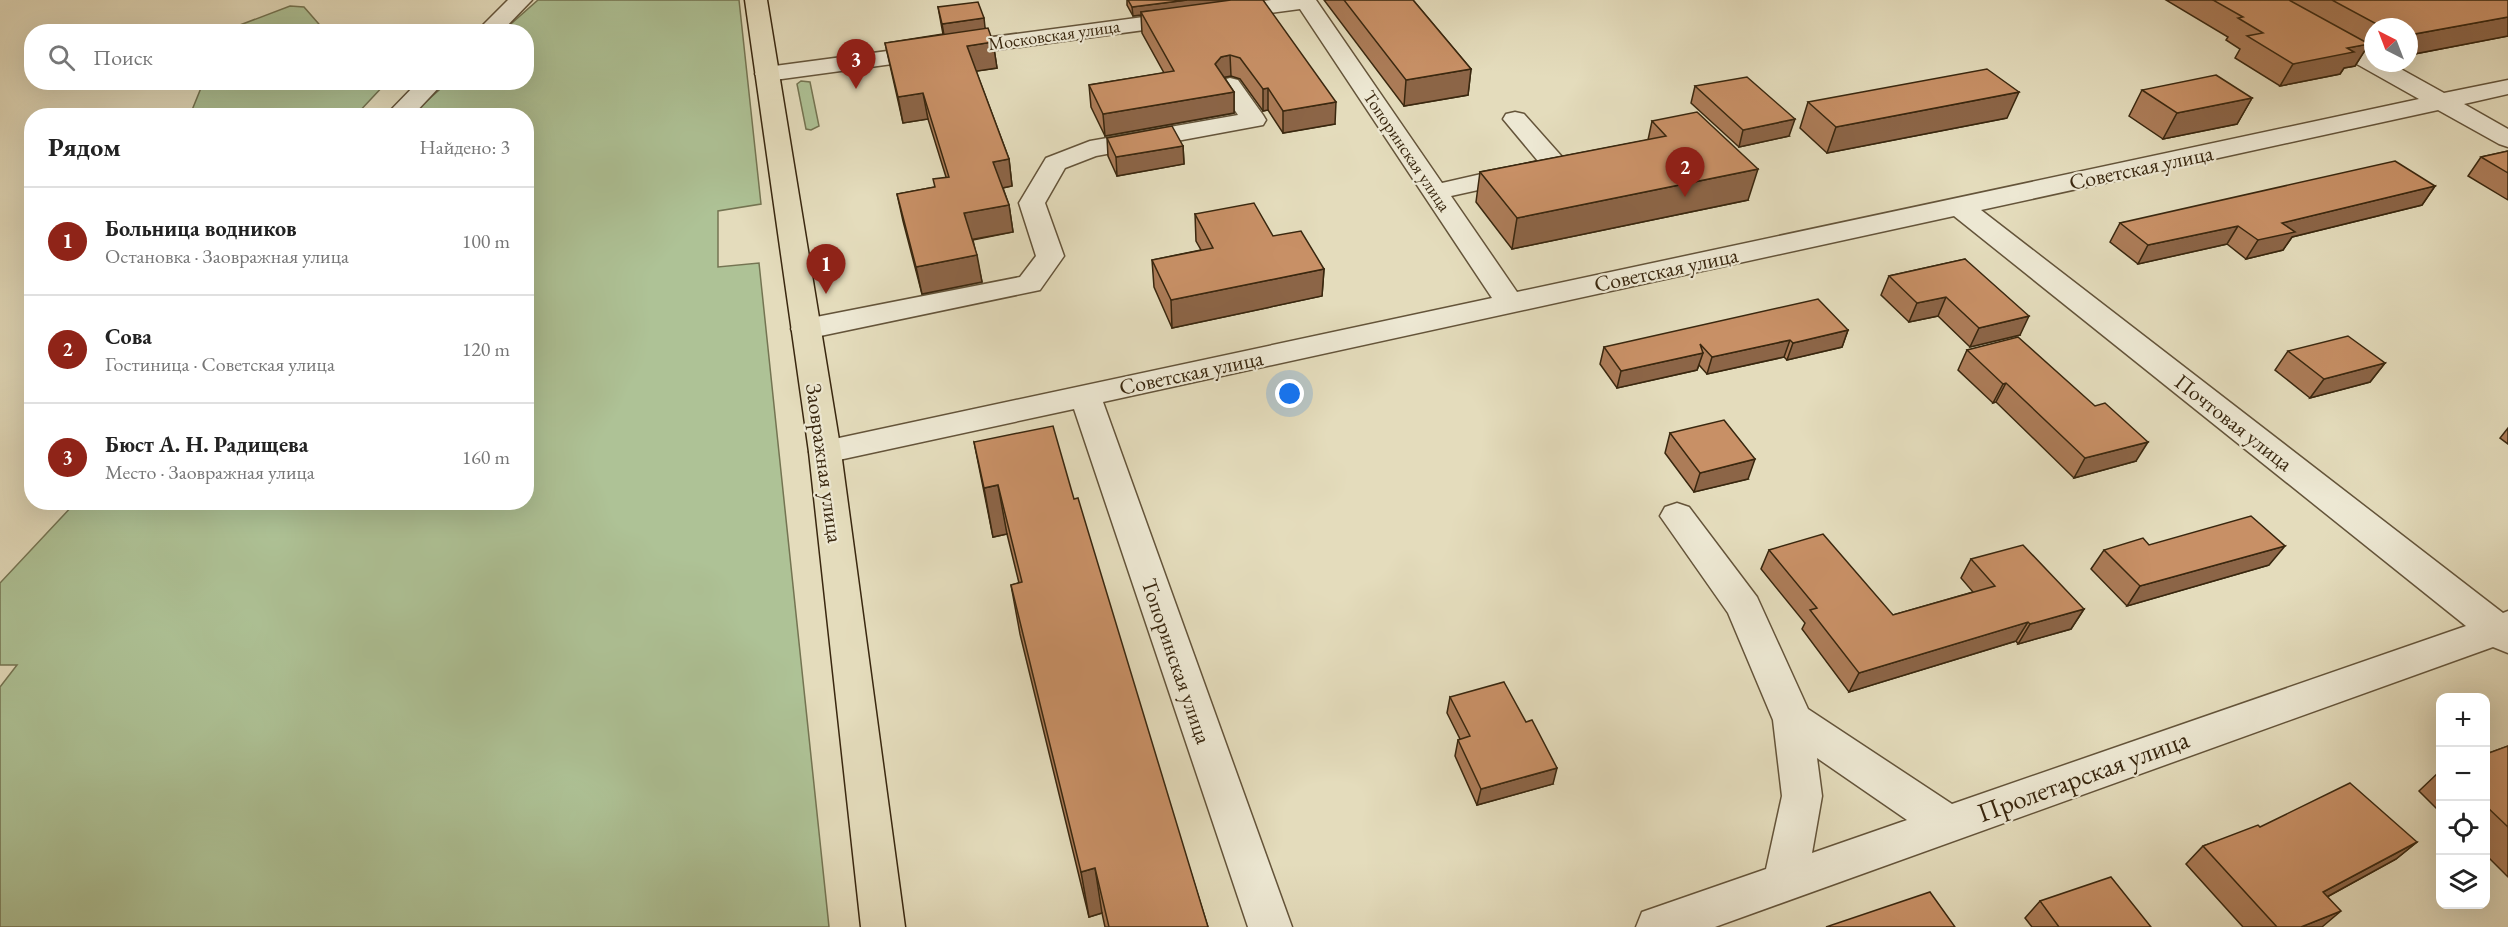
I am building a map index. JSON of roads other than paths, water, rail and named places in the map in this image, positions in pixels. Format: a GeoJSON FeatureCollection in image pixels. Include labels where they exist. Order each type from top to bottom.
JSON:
{"type":"FeatureCollection","features":[{"type":"Feature","properties":{"kind":"main road","name":"Заовражная улица"},"geometry":{"type":"LineString","coordinates":[[756,0],[825,452],[883,927]]}},
{"type":"Feature","properties":{"kind":"street"},"geometry":{"type":"LineString","coordinates":[[496,24],[521,0]]}},
{"type":"Feature","properties":{"kind":"street"},"geometry":{"type":"LineString","coordinates":[[2260,0],[2508,139]]}},
{"type":"Feature","properties":{"kind":"street","name":"Московская улица"},"geometry":{"type":"LineString","coordinates":[[767,74],[1305,1]]}},
{"type":"Feature","properties":{"kind":"street","name":"Топоринская улица"},"geometry":{"type":"LineString","coordinates":[[1305,1],[1510,303]]}},
{"type":"Feature","properties":{"kind":"street"},"geometry":{"type":"LineString","coordinates":[[806,329],[1030,284],[1050,256],[1032,203],[1054,163],[1090,148],[1254,120],[1230,85]]}},
{"type":"Feature","properties":{"kind":"street","name":"Советская улица"},"geometry":{"type":"LineString","coordinates":[[825,452],[2508,87]]}},
{"type":"Feature","properties":{"kind":"street"},"geometry":{"type":"LineString","coordinates":[[405,108],[424,90]]}},
{"type":"Feature","properties":{"kind":"street"},"geometry":{"type":"LineString","coordinates":[[1435,192],[1555,165],[1515,119]]}},
{"type":"Feature","properties":{"kind":"street","name":"Почтовая улица"},"geometry":{"type":"LineString","coordinates":[[1959,206],[2504,631]]}},
{"type":"Feature","properties":{"kind":"street","name":"Топоринская улица"},"geometry":{"type":"LineString","coordinates":[[1085,396],[1270,927]]}},
{"type":"Feature","properties":{"kind":"street"},"geometry":{"type":"LineString","coordinates":[[1677,516],[1744,607],[1793,720],[1802,796],[1785,882]]}},
{"type":"Feature","properties":{"kind":"street","name":"Пролетарская улица"},"geometry":{"type":"LineString","coordinates":[[1659,927],[1947,824],[2504,631]]}},
{"type":"Feature","properties":{"kind":"street"},"geometry":{"type":"LineString","coordinates":[[1793,720],[1947,824]]}},
{"type":"Feature","properties":{"kind":"place","name":"Бюст А. Н. Радищева"},"geometry":{"type":"Point","coordinates":[856,89]}},
{"type":"Feature","properties":{"kind":"place","name":"Сова"},"geometry":{"type":"Point","coordinates":[1685,197]}},
{"type":"Feature","properties":{"kind":"place","name":"Больница водников"},"geometry":{"type":"Point","coordinates":[826,294]}}]}
